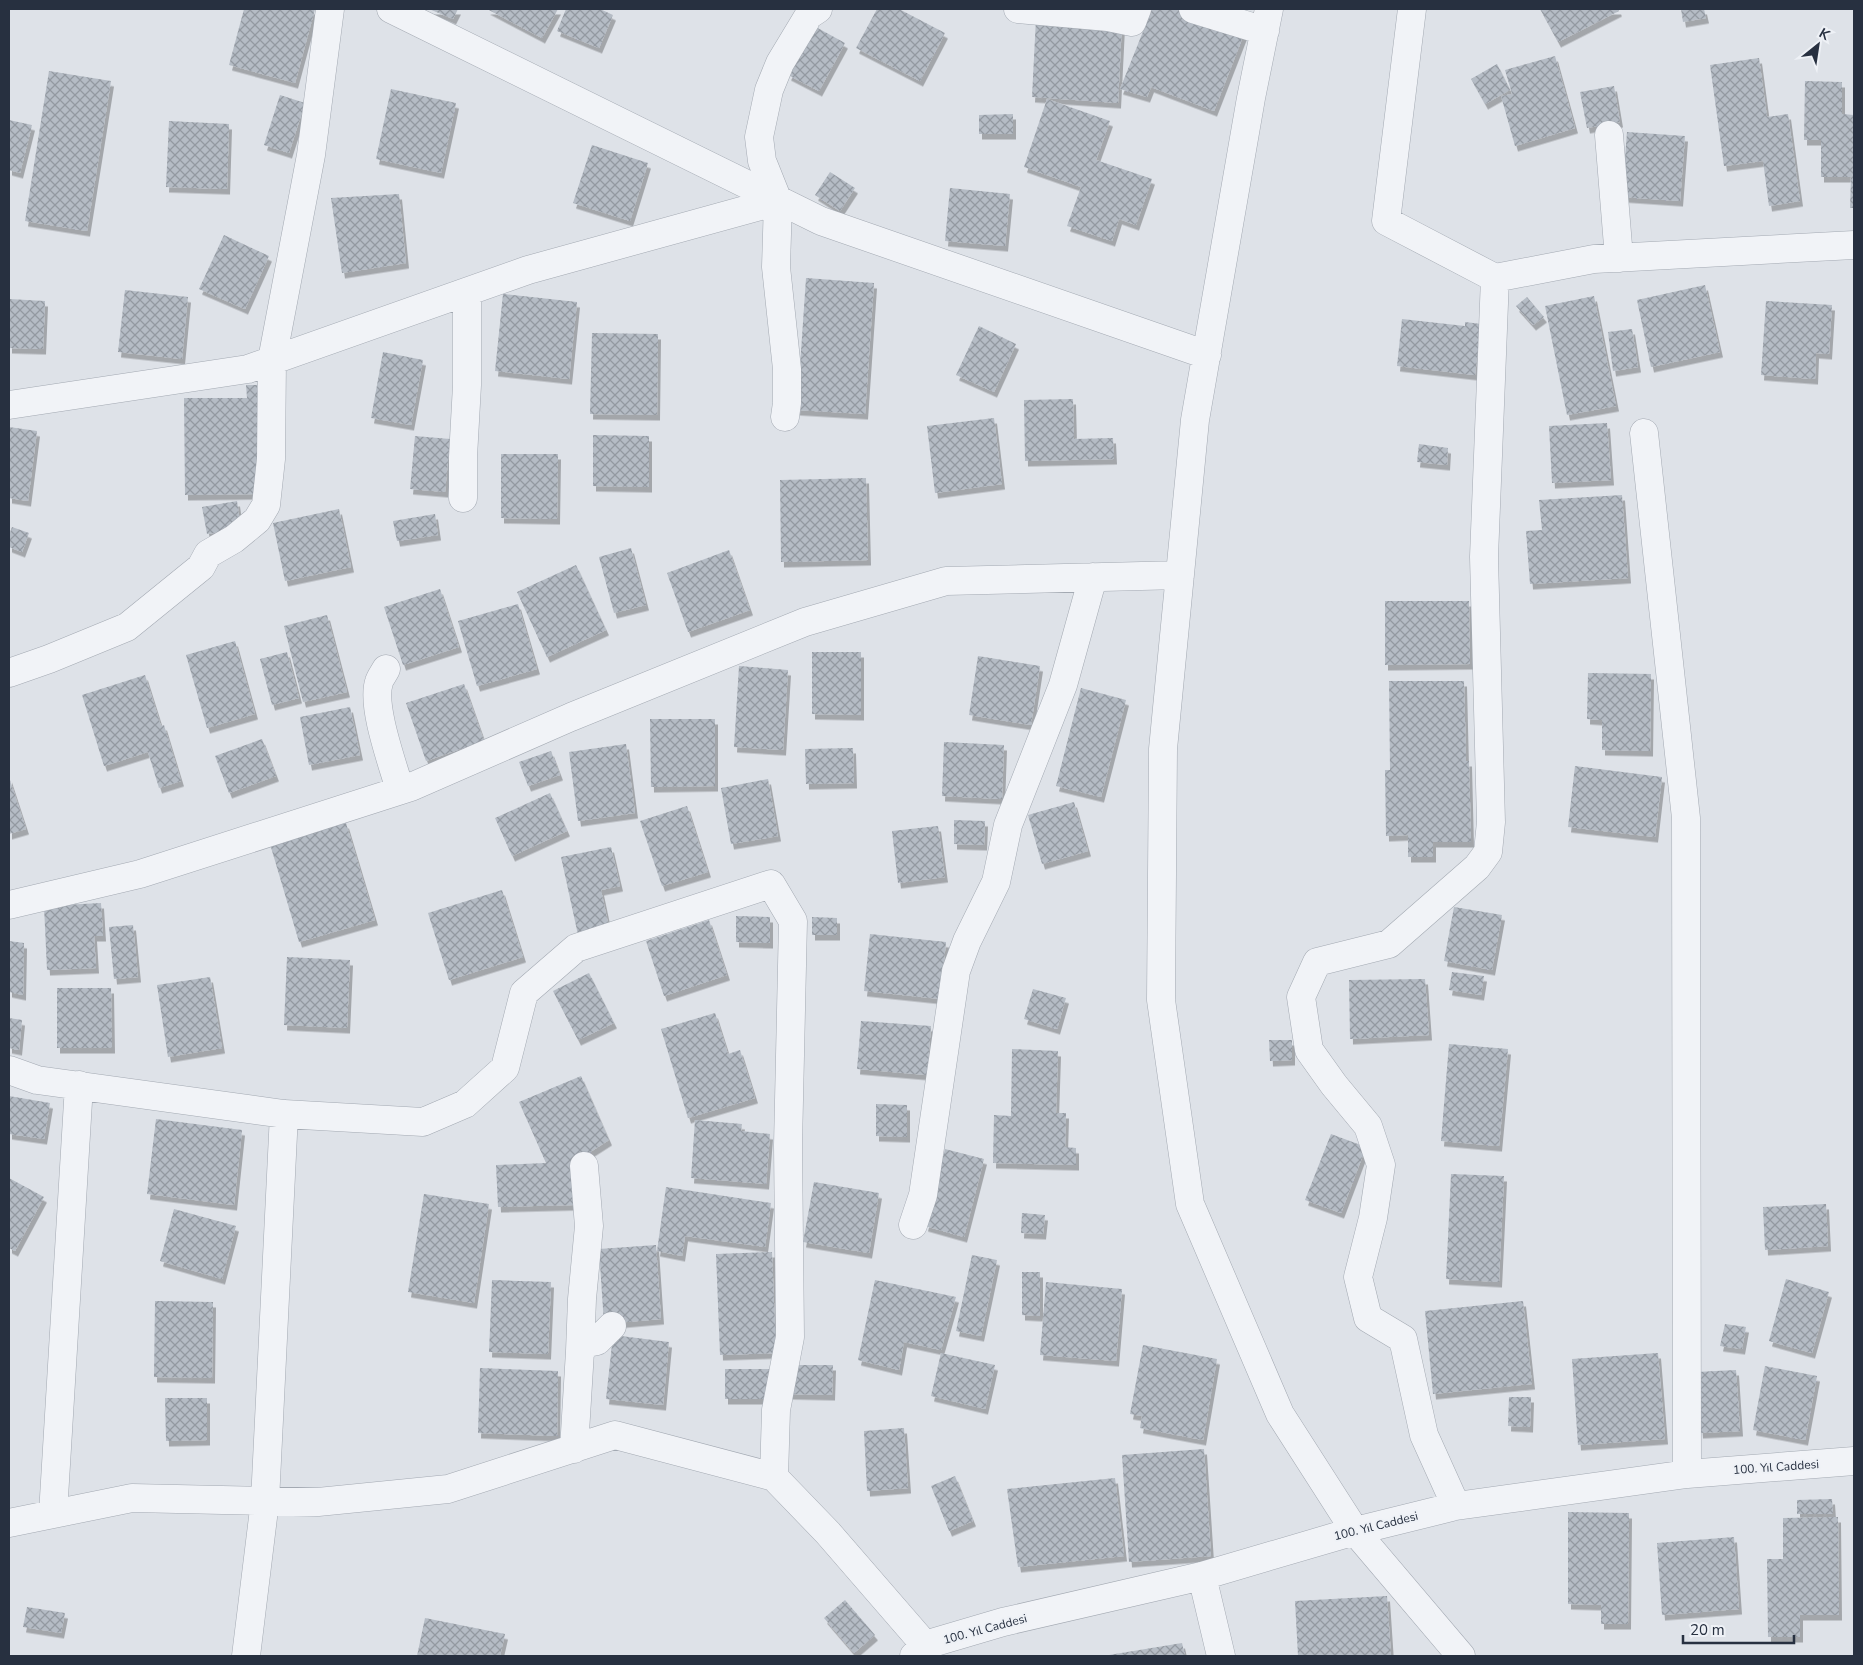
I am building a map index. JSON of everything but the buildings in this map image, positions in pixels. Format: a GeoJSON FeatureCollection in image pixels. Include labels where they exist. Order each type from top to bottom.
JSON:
{"type":"FeatureCollection","features":[{"type":"Feature","properties":{"kind":"street"},"geometry":{"type":"LineString","coordinates":[[9,673],[127,628],[201,567],[208,554],[234,539],[257,520],[266,505],[271,459],[272,360],[311,155],[330,9]]}},
{"type":"Feature","properties":{"kind":"street"},"geometry":{"type":"LineString","coordinates":[[392,9],[821,222],[1207,355]]}},
{"type":"Feature","properties":{"kind":"street"},"geometry":{"type":"LineString","coordinates":[[785,417],[787,369],[776,267],[778,201],[762,162],[759,137],[769,90],[780,63],[809,15],[818,9]]}},
{"type":"Feature","properties":{"kind":"street"},"geometry":{"type":"LineString","coordinates":[[1018,9],[1108,17],[1132,22],[1136,9]]}},
{"type":"Feature","properties":{"kind":"street"},"geometry":{"type":"LineString","coordinates":[[1193,9],[1267,20],[1251,98],[1196,420],[1163,749],[1161,1000],[1190,1204],[1280,1414],[1355,1530],[1461,1656]]}},
{"type":"Feature","properties":{"kind":"street"},"geometry":{"type":"LineString","coordinates":[[1412,9],[1386,221],[1494,278],[1594,259],[1854,245]]}},
{"type":"Feature","properties":{"kind":"street"},"geometry":{"type":"LineString","coordinates":[[1609,135],[1618,258]]}},
{"type":"Feature","properties":{"kind":"street"},"geometry":{"type":"LineString","coordinates":[[9,405],[248,369],[528,270],[778,201]]}},
{"type":"Feature","properties":{"kind":"street"},"geometry":{"type":"LineString","coordinates":[[1456,1506],[1424,1435],[1403,1339],[1368,1318],[1358,1277],[1373,1218],[1381,1165],[1368,1126],[1334,1085],[1309,1050],[1301,997],[1317,962],[1389,944],[1428,908],[1466,878],[1488,852],[1491,822],[1484,557],[1494,278]]}},
{"type":"Feature","properties":{"kind":"street"},"geometry":{"type":"LineString","coordinates":[[463,498],[468,292]]}},
{"type":"Feature","properties":{"kind":"street"},"geometry":{"type":"LineString","coordinates":[[1644,432],[1686,818],[1687,1474]]}},
{"type":"Feature","properties":{"kind":"street"},"geometry":{"type":"LineString","coordinates":[[9,905],[140,874],[400,790],[572,717],[805,622],[946,581],[1180,575]]}},
{"type":"Feature","properties":{"kind":"street"},"geometry":{"type":"LineString","coordinates":[[913,1225],[923,1195],[956,971],[967,941],[996,882],[1008,825],[1063,685],[1093,577]]}},
{"type":"Feature","properties":{"kind":"street"},"geometry":{"type":"LineString","coordinates":[[386,668],[378,683],[378,706],[384,735],[400,790]]}},
{"type":"Feature","properties":{"kind":"street"},"geometry":{"type":"LineString","coordinates":[[9,1070],[37,1080],[284,1114],[423,1122],[465,1104],[504,1068],[524,992],[576,948],[771,884],[793,921],[788,1145],[790,1337],[776,1410],[774,1477]]}},
{"type":"Feature","properties":{"kind":"street"},"geometry":{"type":"LineString","coordinates":[[53,1514],[79,1085]]}},
{"type":"Feature","properties":{"kind":"street"},"geometry":{"type":"LineString","coordinates":[[246,1656],[265,1501],[284,1114]]}},
{"type":"Feature","properties":{"kind":"street"},"geometry":{"type":"LineString","coordinates":[[574,1449],[582,1299],[589,1226],[584,1166]]}},
{"type":"Feature","properties":{"kind":"street"},"geometry":{"type":"LineString","coordinates":[[580,1351],[587,1343],[597,1341],[612,1326]]}},
{"type":"Feature","properties":{"kind":"street"},"geometry":{"type":"LineString","coordinates":[[9,1524],[132,1498],[318,1502],[448,1489],[615,1435],[774,1477],[828,1533],[919,1651]]}},
{"type":"Feature","properties":{"kind":"street","name":"100. Yıl Caddesi"},"geometry":{"type":"LineString","coordinates":[[919,1651],[1003,1622],[1202,1576],[1355,1530],[1456,1506],[1687,1474],[1854,1461]]}},
{"type":"Feature","properties":{"kind":"street"},"geometry":{"type":"LineString","coordinates":[[1202,1576],[1221,1656]]}}]}
